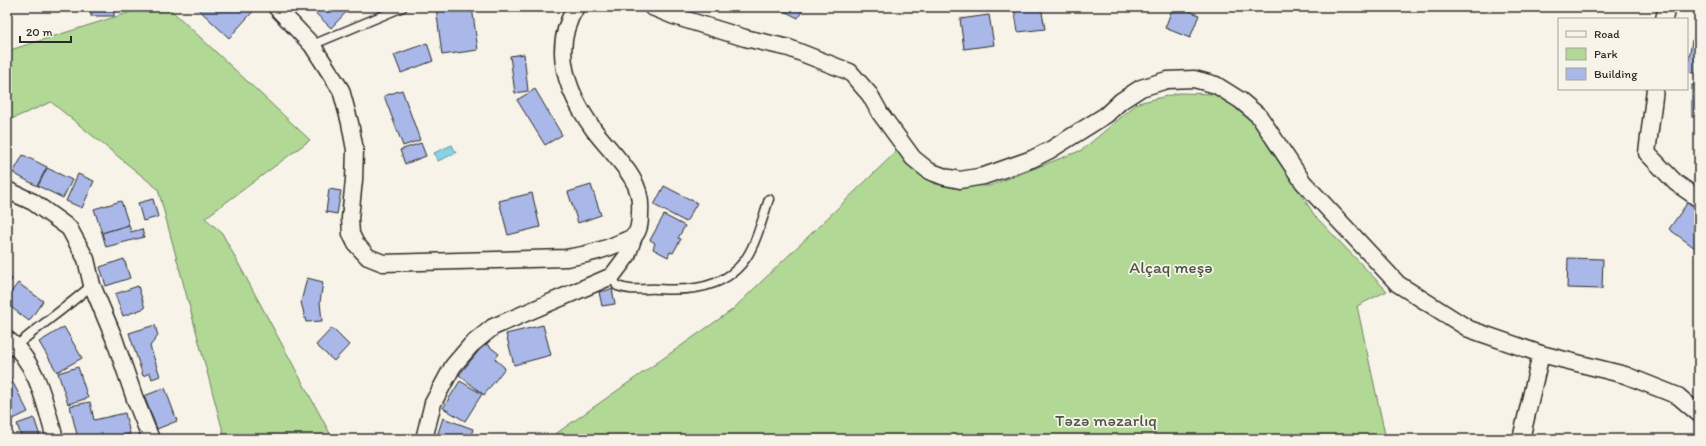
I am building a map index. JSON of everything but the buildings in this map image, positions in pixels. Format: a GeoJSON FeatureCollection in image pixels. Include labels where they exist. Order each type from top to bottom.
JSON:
{"type":"FeatureCollection","features":[{"type":"Feature","properties":{"kind":"street"},"geometry":{"type":"LineString","coordinates":[[276,7],[312,45],[341,90],[350,123],[355,150],[354,180],[350,218],[351,234],[356,244],[368,257],[383,263],[566,258],[584,256],[607,250],[634,236]]}},
{"type":"Feature","properties":{"kind":"street"},"geometry":{"type":"LineString","coordinates":[[424,439],[433,403],[454,366],[471,345],[493,327],[612,276],[627,256],[640,224],[640,192],[632,177],[594,130],[577,104],[569,87],[563,62],[563,40],[570,17],[576,7]]}},
{"type":"Feature","properties":{"kind":"street"},"geometry":{"type":"LineString","coordinates":[[652,7],[674,16],[745,38],[789,48],[850,72],[870,95],[880,112],[913,158],[929,171],[945,177],[960,180],[984,176],[1032,159],[1050,150],[1106,115],[1121,101],[1141,88],[1167,80],[1194,79],[1216,85],[1240,100],[1260,116],[1302,182],[1398,284],[1469,329],[1541,354],[1625,375],[1678,396],[1699,414]]}},
{"type":"Feature","properties":{"kind":"street"},"geometry":{"type":"LineString","coordinates":[[1664,18],[1667,7]]}},
{"type":"Feature","properties":{"kind":"street"},"geometry":{"type":"LineString","coordinates":[[1655,90],[1647,152],[1676,183],[1699,199]]}},
{"type":"Feature","properties":{"kind":"street"},"geometry":{"type":"LineString","coordinates":[[7,190],[33,202],[69,228],[86,259],[92,285],[114,338],[135,399],[151,439]]}},
{"type":"Feature","properties":{"kind":"street"},"geometry":{"type":"LineString","coordinates":[[11,342],[35,373],[55,439]]}},
{"type":"Feature","properties":{"kind":"street"},"geometry":{"type":"LineString","coordinates":[[1521,439],[1541,354]]}},
{"type":"Feature","properties":{"kind":"lane"},"geometry":{"type":"LineString","coordinates":[[312,45],[403,7]]}},
{"type":"Feature","properties":{"kind":"lane"},"geometry":{"type":"LineString","coordinates":[[612,276],[616,286],[638,291],[653,289],[687,291],[704,287],[722,280],[743,262],[754,244],[769,199]]}},
{"type":"Feature","properties":{"kind":"lane"},"geometry":{"type":"LineString","coordinates":[[11,342],[38,327],[69,305],[92,285]]}},
{"type":"Feature","properties":{"kind":"green space"},"geometry":{"type":"Polygon","coordinates":[[[137,10],[171,10],[310,140],[205,218],[222,233],[333,439],[225,439],[158,189],[51,102],[7,121],[7,51],[137,10]]]}},
{"type":"Feature","properties":{"kind":"green space","name":"Alçaq meşə"},"geometry":{"type":"Polygon","coordinates":[[[1179,93],[1216,94],[1251,117],[1315,216],[1387,291],[1357,306],[1386,439],[554,439],[554,435],[732,310],[899,149],[935,184],[989,186],[1082,150],[1138,103],[1179,93]]]}},
{"type":"Feature","properties":{"kind":"water"},"geometry":{"type":"Polygon","coordinates":[[[452,145],[456,153],[438,161],[434,153],[452,145]]]}},
{"type":"Feature","properties":{"kind":"park label","name":"Təzə məzarlıq"},"geometry":{"type":"Point","coordinates":[1106,420]}}]}
